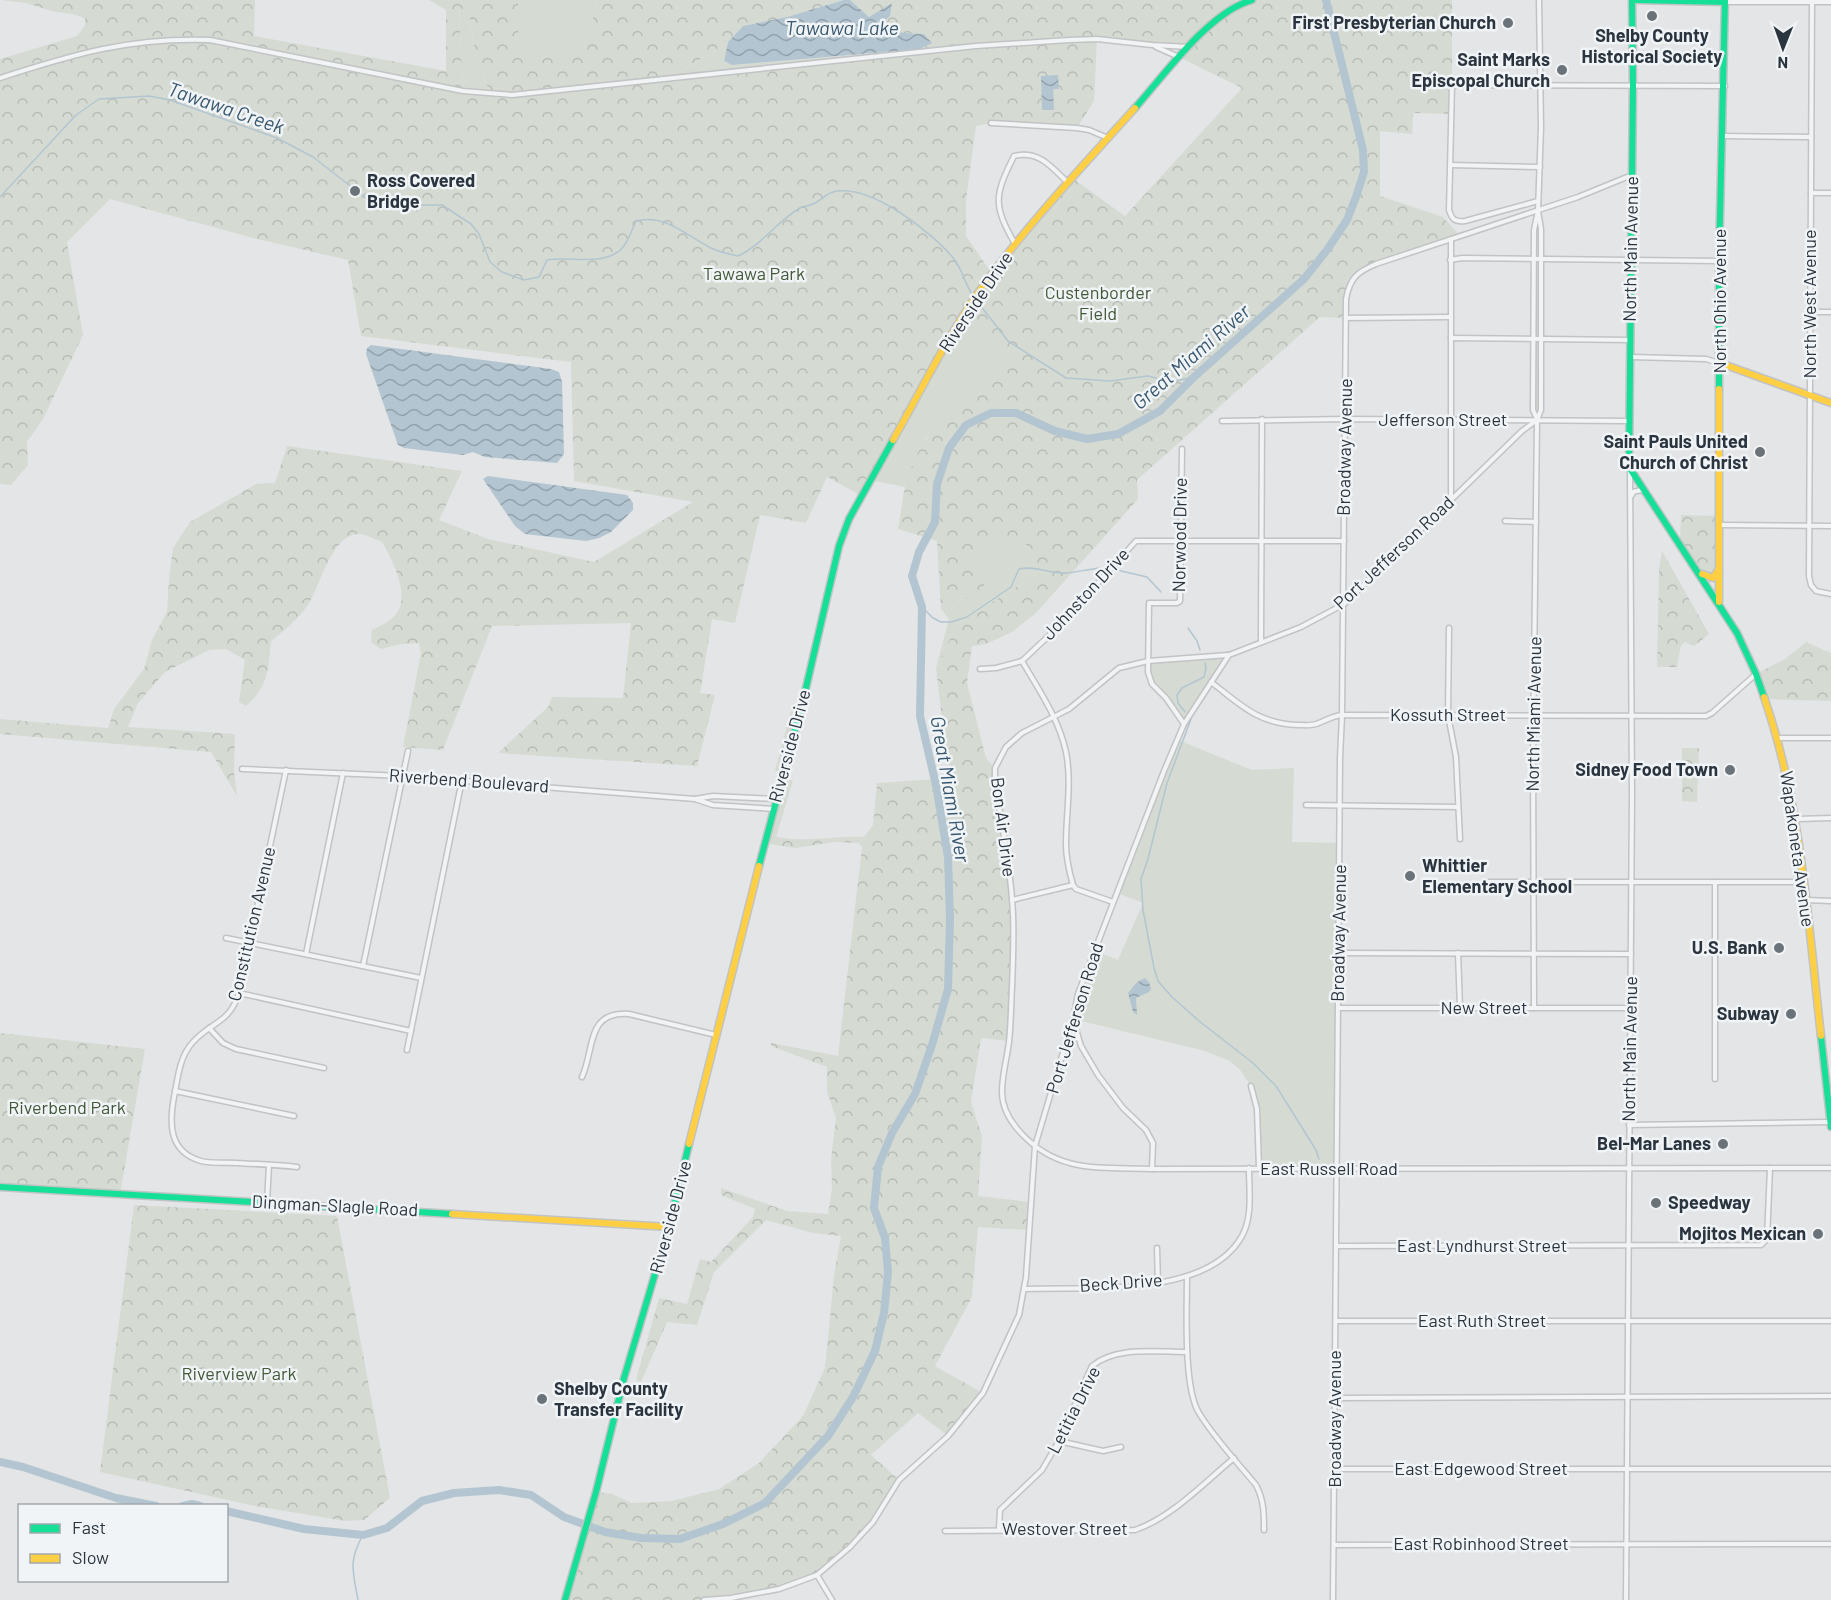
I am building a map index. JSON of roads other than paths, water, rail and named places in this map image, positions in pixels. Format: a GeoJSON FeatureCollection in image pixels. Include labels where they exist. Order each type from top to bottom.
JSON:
{"type":"FeatureCollection","features":[{"type":"Feature","properties":{"kind":"main road"},"geometry":{"type":"LineString","coordinates":[[1236,2],[1252,0]]}},
{"type":"Feature","properties":{"kind":"main road","name":"North Main Avenue"},"geometry":{"type":"LineString","coordinates":[[1629,467],[1632,0]]}},
{"type":"Feature","properties":{"kind":"main road"},"geometry":{"type":"LineString","coordinates":[[1636,0],[1725,1]]}},
{"type":"Feature","properties":{"kind":"main road","name":"North Ohio Avenue"},"geometry":{"type":"LineString","coordinates":[[1719,603],[1719,261],[1724,136],[1725,1]]}},
{"type":"Feature","properties":{"kind":"main road","name":"Riverside Drive"},"geometry":{"type":"LineString","coordinates":[[565,1600],[596,1492],[624,1378],[669,1227],[807,682],[839,546],[849,519],[961,319],[982,288],[1067,182],[1210,23],[1236,2]]}},
{"type":"Feature","properties":{"kind":"main road"},"geometry":{"type":"LineString","coordinates":[[1720,363],[1831,403]]}},
{"type":"Feature","properties":{"kind":"main road","name":"Wapakoneta Avenue"},"geometry":{"type":"LineString","coordinates":[[1629,467],[1698,569],[1737,633],[1756,674],[1778,738],[1796,819],[1831,1127]]}},
{"type":"Feature","properties":{"kind":"main road"},"geometry":{"type":"LineString","coordinates":[[1698,569],[1710,578],[1716,576],[1720,568]]}},
{"type":"Feature","properties":{"kind":"main road","name":"Dingman-Slagle Road"},"geometry":{"type":"LineString","coordinates":[[0,1187],[669,1227]]}},
{"type":"Feature","properties":{"kind":"street","name":"North Miami Avenue"},"geometry":{"type":"LineString","coordinates":[[1534,1008],[1537,420],[1541,410],[1541,229],[1538,211],[1539,0]]}},
{"type":"Feature","properties":{"kind":"street"},"geometry":{"type":"LineString","coordinates":[[1725,1],[1831,2]]}},
{"type":"Feature","properties":{"kind":"street","name":"North West Avenue"},"geometry":{"type":"LineString","coordinates":[[1812,1],[1811,585],[1816,591],[1831,594]]}},
{"type":"Feature","properties":{"kind":"street"},"geometry":{"type":"LineString","coordinates":[[0,78],[76,54],[142,42],[176,39],[210,40],[463,91],[512,95],[976,46],[1092,39],[1189,47]]}},
{"type":"Feature","properties":{"kind":"street"},"geometry":{"type":"LineString","coordinates":[[1152,45],[1179,57]]}},
{"type":"Feature","properties":{"kind":"street"},"geometry":{"type":"LineString","coordinates":[[1538,201],[1465,221],[1456,222],[1452,218],[1449,210],[1452,85],[1725,86]]}},
{"type":"Feature","properties":{"kind":"street"},"geometry":{"type":"LineString","coordinates":[[991,123],[1077,128],[1108,138]]}},
{"type":"Feature","properties":{"kind":"street"},"geometry":{"type":"LineString","coordinates":[[1724,136],[1811,137]]}},
{"type":"Feature","properties":{"kind":"street"},"geometry":{"type":"LineString","coordinates":[[1016,244],[1002,220],[998,192],[1014,156],[1029,153],[1046,162],[1067,182]]}},
{"type":"Feature","properties":{"kind":"street"},"geometry":{"type":"LineString","coordinates":[[1451,165],[1540,167]]}},
{"type":"Feature","properties":{"kind":"street"},"geometry":{"type":"LineString","coordinates":[[1451,499],[1450,239],[1538,211],[1632,175]]}},
{"type":"Feature","properties":{"kind":"street"},"geometry":{"type":"LineString","coordinates":[[1811,193],[1831,193]]}},
{"type":"Feature","properties":{"kind":"street","name":"North Miami Avenue"},"geometry":{"type":"LineString","coordinates":[[1537,420],[1533,410],[1533,260],[1534,231],[1538,211]]}},
{"type":"Feature","properties":{"kind":"street","name":"Broadway Avenue"},"geometry":{"type":"LineString","coordinates":[[1333,1600],[1340,758],[1348,288],[1361,271],[1450,239]]}},
{"type":"Feature","properties":{"kind":"street"},"geometry":{"type":"LineString","coordinates":[[1450,260],[1474,258],[1719,261]]}},
{"type":"Feature","properties":{"kind":"street"},"geometry":{"type":"LineString","coordinates":[[1810,312],[1831,312]]}},
{"type":"Feature","properties":{"kind":"street"},"geometry":{"type":"LineString","coordinates":[[1346,318],[1450,317]]}},
{"type":"Feature","properties":{"kind":"street"},"geometry":{"type":"LineString","coordinates":[[1451,338],[1630,340]]}},
{"type":"Feature","properties":{"kind":"street"},"geometry":{"type":"LineString","coordinates":[[1630,357],[1706,359],[1720,363]]}},
{"type":"Feature","properties":{"kind":"street"},"geometry":{"type":"LineString","coordinates":[[1261,642],[1262,419]]}},
{"type":"Feature","properties":{"kind":"street","name":"Jefferson Street"},"geometry":{"type":"LineString","coordinates":[[1222,421],[1346,419],[1629,421]]}},
{"type":"Feature","properties":{"kind":"street","name":"Port Jefferson Road"},"geometry":{"type":"LineString","coordinates":[[704,1600],[731,1598],[778,1589],[817,1575],[850,1547],[873,1522],[899,1480],[948,1436],[983,1393],[1019,1315],[1024,1289],[1035,1146],[1073,1019],[1078,994],[1184,724],[1229,655],[1301,627],[1344,604],[1522,431],[1537,420]]}},
{"type":"Feature","properties":{"kind":"street","name":"Norwood Drive"},"geometry":{"type":"LineString","coordinates":[[1182,449],[1180,601],[1177,603],[1149,603],[1148,661],[1152,684],[1166,698],[1184,724]]}},
{"type":"Feature","properties":{"kind":"street","name":"North Main Avenue"},"geometry":{"type":"LineString","coordinates":[[1626,1600],[1632,620],[1629,467]]}},
{"type":"Feature","properties":{"kind":"street"},"geometry":{"type":"LineString","coordinates":[[1630,499],[1633,492],[1637,490],[1647,494]]}},
{"type":"Feature","properties":{"kind":"street"},"geometry":{"type":"LineString","coordinates":[[1505,521],[1536,522]]}},
{"type":"Feature","properties":{"kind":"street"},"geometry":{"type":"LineString","coordinates":[[1720,525],[1831,526]]}},
{"type":"Feature","properties":{"kind":"street","name":"Johnston Drive"},"geometry":{"type":"LineString","coordinates":[[980,669],[996,668],[1022,661],[1056,629],[1136,541],[1344,541]]}},
{"type":"Feature","properties":{"kind":"street"},"geometry":{"type":"LineString","coordinates":[[1449,628],[1448,715],[1456,757],[1460,839]]}},
{"type":"Feature","properties":{"kind":"street","name":"Bon Air Drive"},"geometry":{"type":"LineString","coordinates":[[1035,1146],[1011,1120],[1004,1106],[1002,1092],[1009,1041],[1012,988],[1012,900],[995,768],[1006,747],[1022,733],[1069,709],[1119,668],[1148,661],[1229,655]]}},
{"type":"Feature","properties":{"kind":"street"},"geometry":{"type":"LineString","coordinates":[[1022,661],[1054,716],[1066,752],[1069,794],[1066,846],[1073,885],[1076,889],[1113,902]]}},
{"type":"Feature","properties":{"kind":"street","name":"Kossuth Street"},"geometry":{"type":"LineString","coordinates":[[1211,682],[1243,707],[1266,720],[1278,724],[1315,724],[1342,715],[1706,716],[1756,674]]}},
{"type":"Feature","properties":{"kind":"street"},"geometry":{"type":"LineString","coordinates":[[1778,738],[1831,738]]}},
{"type":"Feature","properties":{"kind":"street"},"geometry":{"type":"LineString","coordinates":[[363,966],[408,751]]}},
{"type":"Feature","properties":{"kind":"street","name":"Riverbend Boulevard"},"geometry":{"type":"LineString","coordinates":[[242,769],[402,776],[695,799]]}},
{"type":"Feature","properties":{"kind":"street","name":"Constitution Avenue"},"geometry":{"type":"LineString","coordinates":[[286,770],[235,1006],[229,1014],[193,1041],[185,1053],[175,1091],[170,1128],[185,1153],[201,1161],[297,1167]]}},
{"type":"Feature","properties":{"kind":"street"},"geometry":{"type":"LineString","coordinates":[[306,954],[343,773]]}},
{"type":"Feature","properties":{"kind":"street"},"geometry":{"type":"LineString","coordinates":[[407,1050],[462,780]]}},
{"type":"Feature","properties":{"kind":"street"},"geometry":{"type":"LineString","coordinates":[[695,799],[713,795],[776,799]]}},
{"type":"Feature","properties":{"kind":"street"},"geometry":{"type":"LineString","coordinates":[[695,799],[713,805],[774,809]]}},
{"type":"Feature","properties":{"kind":"street"},"geometry":{"type":"LineString","coordinates":[[1306,805],[1458,807]]}},
{"type":"Feature","properties":{"kind":"street"},"geometry":{"type":"LineString","coordinates":[[1796,819],[1831,818]]}},
{"type":"Feature","properties":{"kind":"street"},"geometry":{"type":"LineString","coordinates":[[1486,882],[1803,882]]}},
{"type":"Feature","properties":{"kind":"street"},"geometry":{"type":"LineString","coordinates":[[1715,882],[1715,1079]]}},
{"type":"Feature","properties":{"kind":"street"},"geometry":{"type":"LineString","coordinates":[[1012,900],[1073,885]]}},
{"type":"Feature","properties":{"kind":"street"},"geometry":{"type":"LineString","coordinates":[[1806,900],[1831,901]]}},
{"type":"Feature","properties":{"kind":"street"},"geometry":{"type":"LineString","coordinates":[[226,938],[422,978]]}},
{"type":"Feature","properties":{"kind":"street"},"geometry":{"type":"LineString","coordinates":[[1339,953],[1630,954]]}},
{"type":"Feature","properties":{"kind":"street"},"geometry":{"type":"LineString","coordinates":[[1458,953],[1460,1008]]}},
{"type":"Feature","properties":{"kind":"street"},"geometry":{"type":"LineString","coordinates":[[239,993],[411,1031]]}},
{"type":"Feature","properties":{"kind":"street","name":"New Street"},"geometry":{"type":"LineString","coordinates":[[1338,1008],[1630,1008]]}},
{"type":"Feature","properties":{"kind":"street"},"geometry":{"type":"LineString","coordinates":[[582,1077],[592,1038],[599,1022],[608,1016],[618,1013],[629,1014],[716,1035]]}},
{"type":"Feature","properties":{"kind":"street"},"geometry":{"type":"LineString","coordinates":[[1073,1019],[1081,1046],[1098,1075],[1123,1108],[1146,1130],[1152,1143],[1152,1169]]}},
{"type":"Feature","properties":{"kind":"street"},"geometry":{"type":"LineString","coordinates":[[209,1028],[223,1042],[236,1049],[324,1068]]}},
{"type":"Feature","properties":{"kind":"street"},"geometry":{"type":"LineString","coordinates":[[1251,1086],[1257,1109],[1259,1168]]}},
{"type":"Feature","properties":{"kind":"street"},"geometry":{"type":"LineString","coordinates":[[175,1091],[294,1116]]}},
{"type":"Feature","properties":{"kind":"street"},"geometry":{"type":"LineString","coordinates":[[1629,1125],[1830,1122]]}},
{"type":"Feature","properties":{"kind":"street","name":"East Russell Road"},"geometry":{"type":"LineString","coordinates":[[1035,1146],[1063,1163],[1078,1166],[1152,1169],[1831,1168]]}},
{"type":"Feature","properties":{"kind":"street"},"geometry":{"type":"LineString","coordinates":[[267,1202],[269,1165]]}},
{"type":"Feature","properties":{"kind":"street","name":"Beck Drive"},"geometry":{"type":"LineString","coordinates":[[1024,1289],[1130,1287],[1158,1284],[1205,1269],[1229,1253],[1242,1236],[1248,1222],[1250,1208],[1249,1168]]}},
{"type":"Feature","properties":{"kind":"street","name":"East Lyndhurst Street"},"geometry":{"type":"LineString","coordinates":[[1336,1246],[1761,1245],[1767,1239],[1770,1168]]}},
{"type":"Feature","properties":{"kind":"street"},"geometry":{"type":"LineString","coordinates":[[1157,1248],[1158,1284]]}},
{"type":"Feature","properties":{"kind":"street"},"geometry":{"type":"LineString","coordinates":[[1187,1276],[1187,1352],[1190,1378],[1199,1413],[1256,1485],[1261,1494],[1264,1530]]}},
{"type":"Feature","properties":{"kind":"street","name":"East Ruth Street"},"geometry":{"type":"LineString","coordinates":[[1336,1321],[1831,1321]]}},
{"type":"Feature","properties":{"kind":"street","name":"Letitia Drive"},"geometry":{"type":"LineString","coordinates":[[999,1529],[1000,1510],[1042,1470],[1059,1441],[1092,1366],[1102,1358],[1121,1353],[1187,1352]]}},
{"type":"Feature","properties":{"kind":"street"},"geometry":{"type":"LineString","coordinates":[[1335,1398],[1831,1396]]}},
{"type":"Feature","properties":{"kind":"street"},"geometry":{"type":"LineString","coordinates":[[1059,1441],[1103,1450],[1121,1448]]}},
{"type":"Feature","properties":{"kind":"street","name":"Westover Street"},"geometry":{"type":"LineString","coordinates":[[945,1531],[1135,1530],[1145,1527],[1167,1513],[1234,1458]]}},
{"type":"Feature","properties":{"kind":"street","name":"East Edgewood Street"},"geometry":{"type":"LineString","coordinates":[[1335,1469],[1831,1469]]}},
{"type":"Feature","properties":{"kind":"street","name":"East Robinhood Street"},"geometry":{"type":"LineString","coordinates":[[1334,1545],[1831,1544]]}},
{"type":"Feature","properties":{"kind":"street"},"geometry":{"type":"LineString","coordinates":[[817,1575],[832,1600]]}},
{"type":"Feature","properties":{"kind":"water","name":"Tawawa Lake"},"geometry":{"type":"Polygon","coordinates":[[[850,0],[869,17],[892,3],[890,16],[876,28],[924,34],[932,43],[920,49],[732,65],[724,61],[728,42],[743,26],[787,17],[850,0]]]}},
{"type":"Feature","properties":{"kind":"water"},"geometry":{"type":"Polygon","coordinates":[[[1058,75],[1059,89],[1053,89],[1054,110],[1042,110],[1041,76],[1058,75]]]}},
{"type":"Feature","properties":{"kind":"water"},"geometry":{"type":"Polygon","coordinates":[[[371,345],[551,369],[559,372],[562,382],[564,454],[557,463],[485,457],[473,452],[463,455],[404,448],[398,445],[366,354],[367,348],[371,345]]]}},
{"type":"Feature","properties":{"kind":"water"},"geometry":{"type":"Polygon","coordinates":[[[488,476],[627,495],[633,503],[633,510],[611,532],[586,541],[525,534],[515,526],[483,479],[488,476]]]}},
{"type":"Feature","properties":{"kind":"water"},"geometry":{"type":"Polygon","coordinates":[[[1145,978],[1151,989],[1136,998],[1137,1015],[1133,1012],[1128,993],[1136,983],[1145,978]]]}},
{"type":"Feature","properties":{"kind":"waterway","name":"Great Miami River"},"geometry":{"type":"LineString","coordinates":[[228,1511],[304,1529],[363,1535],[387,1528],[422,1501],[454,1493],[499,1490],[531,1495],[564,1517],[605,1532],[641,1538],[680,1539],[723,1524],[765,1503],[828,1436],[853,1397],[875,1351],[884,1313],[888,1272],[885,1238],[874,1208],[878,1167],[892,1133],[915,1094],[948,989],[950,919],[948,857],[936,785],[920,716],[922,607],[912,576],[919,552],[935,522],[937,484],[949,448],[966,425],[991,413],[1016,413],[1055,431],[1087,439],[1118,434],[1160,411],[1194,377],[1304,279],[1347,220],[1364,172],[1363,150],[1326,0]]}},
{"type":"Feature","properties":{"kind":"waterway","name":"Tawawa Creek"},"geometry":{"type":"LineString","coordinates":[[0,197],[76,115],[99,99],[149,96],[170,100],[277,138],[313,157],[371,202],[395,205],[442,205],[471,224],[479,234],[490,262],[502,272],[524,280],[539,277],[547,260],[588,260],[608,257],[623,247],[636,221],[646,219],[666,223],[711,248],[738,256],[755,246],[784,219],[800,208],[813,204],[833,192],[848,191],[882,202],[931,236],[954,259],[973,296]]}},
{"type":"Feature","properties":{"kind":"waterway","name":"Tawawa Creek"},"geometry":{"type":"LineString","coordinates":[[976,300],[1008,341],[1066,378],[1110,381],[1148,376],[1171,382],[1194,377]]}},
{"type":"Feature","properties":{"kind":"waterway"},"geometry":{"type":"LineString","coordinates":[[922,607],[933,618],[941,622],[951,622],[967,617],[1011,587],[1019,569],[1031,568],[1067,573],[1101,568]]}},
{"type":"Feature","properties":{"kind":"waterway"},"geometry":{"type":"LineString","coordinates":[[1117,570],[1147,577],[1161,592]]}},
{"type":"Feature","properties":{"kind":"waterway"},"geometry":{"type":"LineString","coordinates":[[1188,628],[1200,650]]}},
{"type":"Feature","properties":{"kind":"waterway"},"geometry":{"type":"LineString","coordinates":[[1185,712],[1178,703],[1177,695],[1182,688],[1204,677],[1205,663]]}},
{"type":"Feature","properties":{"kind":"waterway"},"geometry":{"type":"LineString","coordinates":[[1191,719],[1167,783],[1141,879],[1143,910],[1154,968],[1158,981],[1172,997],[1253,1063],[1276,1086],[1316,1150],[1319,1159]]}},
{"type":"Feature","properties":{"kind":"waterway","name":"Great Miami River"},"geometry":{"type":"LineString","coordinates":[[0,1462],[23,1467],[116,1498],[146,1504]]}},
{"type":"Feature","properties":{"kind":"waterway"},"geometry":{"type":"LineString","coordinates":[[358,1600],[353,1567],[355,1552],[363,1535]]}},
{"type":"Feature","properties":{"kind":"place","name":"Shelby County Historical Society"},"geometry":{"type":"Point","coordinates":[1652,16]}},
{"type":"Feature","properties":{"kind":"place","name":"First Presbyterian Church"},"geometry":{"type":"Point","coordinates":[1508,23]}},
{"type":"Feature","properties":{"kind":"place","name":"Saint Marks Episcopal Church"},"geometry":{"type":"Point","coordinates":[1562,70]}},
{"type":"Feature","properties":{"kind":"place","name":"Ross Covered Bridge"},"geometry":{"type":"Point","coordinates":[355,191]}},
{"type":"Feature","properties":{"kind":"place","name":"Saint Pauls United Church of Christ"},"geometry":{"type":"Point","coordinates":[1760,452]}},
{"type":"Feature","properties":{"kind":"place","name":"Sidney Food Town"},"geometry":{"type":"Point","coordinates":[1730,770]}},
{"type":"Feature","properties":{"kind":"place","name":"Whittier Elementary School"},"geometry":{"type":"Point","coordinates":[1410,876]}},
{"type":"Feature","properties":{"kind":"place","name":"U.S. Bank"},"geometry":{"type":"Point","coordinates":[1779,948]}},
{"type":"Feature","properties":{"kind":"place","name":"Subway"},"geometry":{"type":"Point","coordinates":[1791,1014]}},
{"type":"Feature","properties":{"kind":"place","name":"Bel-Mar Lanes"},"geometry":{"type":"Point","coordinates":[1723,1144]}},
{"type":"Feature","properties":{"kind":"place","name":"Speedway"},"geometry":{"type":"Point","coordinates":[1656,1203]}},
{"type":"Feature","properties":{"kind":"place","name":"Mojitos Mexican"},"geometry":{"type":"Point","coordinates":[1818,1234]}},
{"type":"Feature","properties":{"kind":"place","name":"Shelby County Transfer Facility"},"geometry":{"type":"Point","coordinates":[542,1399]}},
{"type":"Feature","properties":{"kind":"park label","name":"Tawawa Park"},"geometry":{"type":"Point","coordinates":[754,274]}},
{"type":"Feature","properties":{"kind":"park label","name":"Custenborder Field"},"geometry":{"type":"Point","coordinates":[1098,303]}},
{"type":"Feature","properties":{"kind":"park label","name":"Riverbend Park"},"geometry":{"type":"Point","coordinates":[67,1108]}},
{"type":"Feature","properties":{"kind":"park label","name":"Riverview Park"},"geometry":{"type":"Point","coordinates":[239,1374]}}]}
